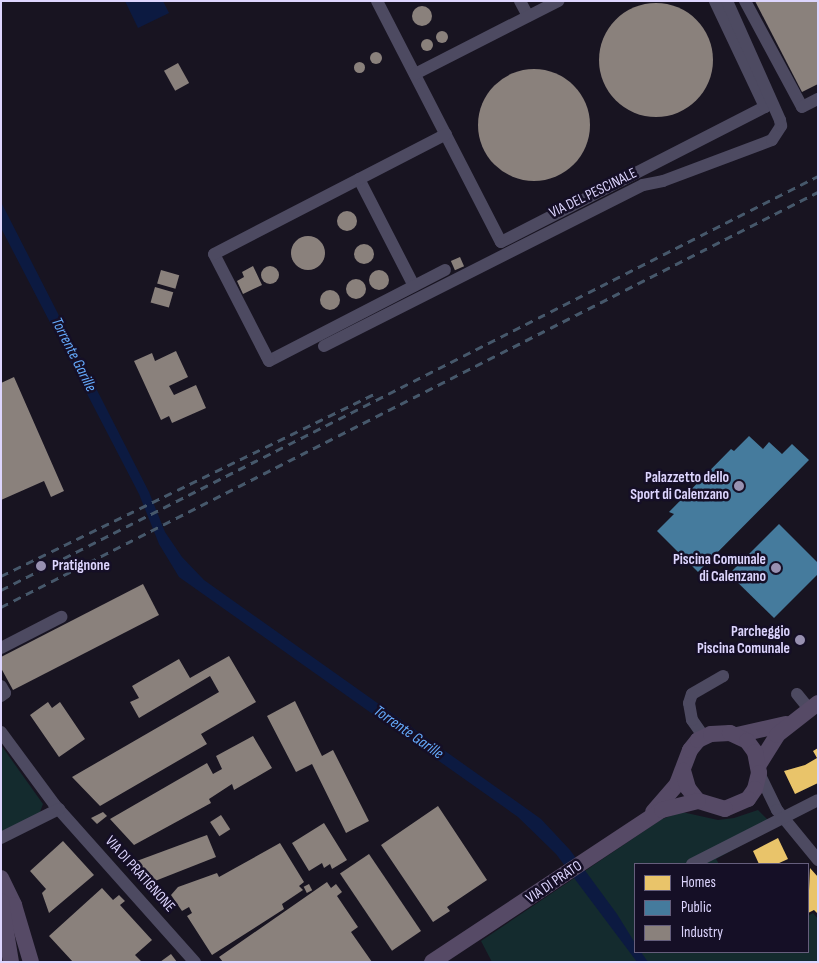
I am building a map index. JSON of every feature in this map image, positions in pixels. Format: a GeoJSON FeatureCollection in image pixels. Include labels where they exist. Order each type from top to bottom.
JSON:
{"type":"FeatureCollection","features":[{"type":"Feature","properties":{"kind":"main road"},"geometry":{"type":"LineString","coordinates":[[748,799],[755,789],[759,770],[777,735],[813,706]]}},
{"type":"Feature","properties":{"kind":"main road"},"geometry":{"type":"LineString","coordinates":[[704,737],[720,732],[737,735],[792,722]]}},
{"type":"Feature","properties":{"kind":"main road"},"geometry":{"type":"LineString","coordinates":[[737,735],[751,745],[759,770]]}},
{"type":"Feature","properties":{"kind":"main road","name":"VIA DI PRATO"},"geometry":{"type":"LineString","coordinates":[[645,820],[672,792],[683,771],[690,750],[704,737]]}},
{"type":"Feature","properties":{"kind":"main road"},"geometry":{"type":"LineString","coordinates":[[683,771],[688,788],[698,801]]}},
{"type":"Feature","properties":{"kind":"main road","name":"VIA DI PRATO"},"geometry":{"type":"LineString","coordinates":[[432,962],[463,944],[645,820],[667,808],[698,801],[726,809],[748,799]]}},
{"type":"Feature","properties":{"kind":"main road"},"geometry":{"type":"LineString","coordinates":[[1,878],[14,904],[31,962]]}},
{"type":"Feature","properties":{"kind":"main road"},"geometry":{"type":"LineString","coordinates":[[1,901],[11,962]]}},
{"type":"Feature","properties":{"kind":"main road","name":"VIA DI PRATO"},"geometry":{"type":"LineString","coordinates":[[441,962],[463,944]]}},
{"type":"Feature","properties":{"kind":"street"},"geometry":{"type":"LineString","coordinates":[[377,1],[501,242],[765,108],[715,1]]}},
{"type":"Feature","properties":{"kind":"street"},"geometry":{"type":"LineString","coordinates":[[520,1],[528,16]]}},
{"type":"Feature","properties":{"kind":"street"},"geometry":{"type":"LineString","coordinates":[[414,74],[558,1]]}},
{"type":"Feature","properties":{"kind":"street","name":"VIA DEL PESCINALE"},"geometry":{"type":"LineString","coordinates":[[324,346],[643,186],[663,181],[772,140],[781,126],[780,120],[727,1]]}},
{"type":"Feature","properties":{"kind":"street"},"geometry":{"type":"LineString","coordinates":[[745,1],[802,107],[818,99]]}},
{"type":"Feature","properties":{"kind":"street"},"geometry":{"type":"LineString","coordinates":[[445,270],[269,361],[214,254],[446,134]]}},
{"type":"Feature","properties":{"kind":"street"},"geometry":{"type":"LineString","coordinates":[[359,179],[414,286]]}},
{"type":"Feature","properties":{"kind":"street"},"geometry":{"type":"LineString","coordinates":[[1,648],[61,618]]}},
{"type":"Feature","properties":{"kind":"street"},"geometry":{"type":"LineString","coordinates":[[704,737],[692,720],[689,703],[692,694],[722,676]]}},
{"type":"Feature","properties":{"kind":"street"},"geometry":{"type":"LineString","coordinates":[[1,686],[5,693],[1,696]]}},
{"type":"Feature","properties":{"kind":"street"},"geometry":{"type":"LineString","coordinates":[[797,694],[813,706]]}},
{"type":"Feature","properties":{"kind":"street","name":"VIA DI PRATIGNONE"},"geometry":{"type":"LineString","coordinates":[[1,732],[59,809],[195,962]]}},
{"type":"Feature","properties":{"kind":"street"},"geometry":{"type":"LineString","coordinates":[[759,770],[780,814],[818,860]]}},
{"type":"Feature","properties":{"kind":"street"},"geometry":{"type":"LineString","coordinates":[[748,799],[759,799],[780,814]]}},
{"type":"Feature","properties":{"kind":"street"},"geometry":{"type":"LineString","coordinates":[[694,863],[780,814],[818,800]]}},
{"type":"Feature","properties":{"kind":"street"},"geometry":{"type":"LineString","coordinates":[[1,838],[59,809]]}},
{"type":"Feature","properties":{"kind":"green space"},"geometry":{"type":"Polygon","coordinates":[[[1,745],[43,804],[40,812],[1,834],[1,745]]]}},
{"type":"Feature","properties":{"kind":"green space"},"geometry":{"type":"Polygon","coordinates":[[[758,810],[775,827],[716,859],[718,863],[634,863],[634,953],[809,953],[809,915],[813,913],[818,919],[818,962],[492,962],[481,941],[662,819],[682,812],[718,820],[734,818],[758,810]]]}},
{"type":"Feature","properties":{"kind":"water"},"geometry":{"type":"Polygon","coordinates":[[[125,1],[163,1],[169,13],[138,28],[125,1]]]}},
{"type":"Feature","properties":{"kind":"water","name":"Torrente Garille"},"geometry":{"type":"Polygon","coordinates":[[[1,202],[149,492],[165,532],[182,557],[204,580],[541,819],[570,850],[617,914],[634,941],[634,953],[642,953],[648,962],[637,962],[556,854],[518,817],[179,577],[159,544],[139,494],[1,228],[1,202]]]}},
{"type":"Feature","properties":{"kind":"building: Homes"},"geometry":{"type":"Polygon","coordinates":[[[818,748],[818,783],[795,794],[784,771],[805,765],[817,758],[813,751],[818,748]]]}},
{"type":"Feature","properties":{"kind":"building: Homes"},"geometry":{"type":"Polygon","coordinates":[[[778,838],[788,859],[779,863],[759,863],[753,851],[778,838]]]}},
{"type":"Feature","properties":{"kind":"building: Homes"},"geometry":{"type":"Polygon","coordinates":[[[810,868],[818,877],[818,914],[814,910],[809,912],[810,868]]]}},
{"type":"Feature","properties":{"kind":"building: Public","name":"Palazzetto dello Sport di Calenzano"},"geometry":{"type":"Polygon","coordinates":[[[749,436],[763,449],[769,442],[782,454],[792,444],[809,460],[698,572],[657,531],[674,514],[669,512],[731,449],[734,451],[749,436]]]}},
{"type":"Feature","properties":{"kind":"building: Public","name":"Piscina Comunale di Calenzano"},"geometry":{"type":"Polygon","coordinates":[[[779,524],[818,563],[818,574],[774,618],[729,574],[779,524]]]}},
{"type":"Feature","properties":{"kind":"building: Industry"},"geometry":{"type":"Polygon","coordinates":[[[755,1],[818,1],[818,84],[802,92],[755,1]]]}},
{"type":"Feature","properties":{"kind":"building: Industry"},"geometry":{"type":"Polygon","coordinates":[[[656,3],[678,7],[688,12],[704,28],[709,38],[713,60],[709,82],[704,92],[688,108],[678,113],[656,117],[634,113],[624,108],[608,92],[603,82],[599,60],[603,38],[608,28],[624,12],[634,7],[656,3]]]}},
{"type":"Feature","properties":{"kind":"building: Industry"},"geometry":{"type":"Polygon","coordinates":[[[422,6],[429,9],[432,16],[429,23],[422,26],[415,23],[412,16],[415,9],[422,6]]]}},
{"type":"Feature","properties":{"kind":"building: Industry"},"geometry":{"type":"Polygon","coordinates":[[[442,31],[448,37],[442,43],[436,37],[442,31]]]}},
{"type":"Feature","properties":{"kind":"building: Industry"},"geometry":{"type":"Polygon","coordinates":[[[427,39],[433,45],[427,51],[421,45],[427,39]]]}},
{"type":"Feature","properties":{"kind":"building: Industry"},"geometry":{"type":"Polygon","coordinates":[[[376,52],[382,58],[376,64],[370,58],[376,52]]]}},
{"type":"Feature","properties":{"kind":"building: Industry"},"geometry":{"type":"Polygon","coordinates":[[[359,61],[365,67],[359,73],[353,67],[359,61]]]}},
{"type":"Feature","properties":{"kind":"building: Industry"},"geometry":{"type":"Polygon","coordinates":[[[178,63],[189,83],[175,91],[164,71],[178,63]]]}},
{"type":"Feature","properties":{"kind":"building: Industry"},"geometry":{"type":"Polygon","coordinates":[[[534,69],[555,73],[574,85],[586,104],[590,125],[586,146],[574,165],[555,177],[534,181],[513,177],[494,165],[482,146],[478,125],[482,104],[494,85],[513,73],[534,69]]]}},
{"type":"Feature","properties":{"kind":"building: Industry"},"geometry":{"type":"Polygon","coordinates":[[[347,211],[354,214],[357,221],[354,228],[347,231],[340,228],[337,221],[340,214],[347,211]]]}},
{"type":"Feature","properties":{"kind":"building: Industry"},"geometry":{"type":"Polygon","coordinates":[[[308,236],[315,237],[320,241],[324,246],[324,260],[320,265],[315,269],[308,270],[301,269],[296,265],[292,260],[291,253],[292,246],[296,241],[301,237],[308,236]]]}},
{"type":"Feature","properties":{"kind":"building: Industry"},"geometry":{"type":"Polygon","coordinates":[[[364,244],[371,247],[374,254],[371,261],[364,264],[357,261],[354,254],[357,247],[364,244]]]}},
{"type":"Feature","properties":{"kind":"building: Industry"},"geometry":{"type":"Polygon","coordinates":[[[460,257],[464,266],[455,270],[451,261],[460,257]]]}},
{"type":"Feature","properties":{"kind":"building: Industry"},"geometry":{"type":"Polygon","coordinates":[[[253,266],[262,285],[243,294],[237,281],[244,277],[242,272],[253,266]]]}},
{"type":"Feature","properties":{"kind":"building: Industry"},"geometry":{"type":"Polygon","coordinates":[[[270,266],[276,269],[279,275],[276,281],[270,284],[264,281],[261,275],[264,269],[270,266]]]}},
{"type":"Feature","properties":{"kind":"building: Industry"},"geometry":{"type":"Polygon","coordinates":[[[161,270],[179,275],[175,289],[157,283],[161,270]]]}},
{"type":"Feature","properties":{"kind":"building: Industry"},"geometry":{"type":"Polygon","coordinates":[[[379,270],[386,273],[389,280],[386,287],[379,290],[372,287],[369,280],[372,273],[379,270]]]}},
{"type":"Feature","properties":{"kind":"building: Industry"},"geometry":{"type":"Polygon","coordinates":[[[356,279],[363,282],[366,289],[363,296],[356,299],[349,296],[346,289],[349,282],[356,279]]]}},
{"type":"Feature","properties":{"kind":"building: Industry"},"geometry":{"type":"Polygon","coordinates":[[[155,287],[173,292],[169,308],[151,302],[155,287]]]}},
{"type":"Feature","properties":{"kind":"building: Industry"},"geometry":{"type":"Polygon","coordinates":[[[330,290],[337,293],[340,300],[337,307],[330,310],[323,307],[320,300],[323,293],[330,290]]]}},
{"type":"Feature","properties":{"kind":"building: Industry"},"geometry":{"type":"Polygon","coordinates":[[[176,351],[188,377],[169,386],[174,395],[196,385],[206,408],[172,423],[169,416],[161,420],[134,361],[152,353],[155,361],[176,351]]]}},
{"type":"Feature","properties":{"kind":"building: Industry"},"geometry":{"type":"Polygon","coordinates":[[[14,377],[64,491],[51,497],[44,481],[1,500],[1,383],[14,377]]]}},
{"type":"Feature","properties":{"kind":"building: Industry"},"geometry":{"type":"Polygon","coordinates":[[[143,584],[159,615],[13,690],[1,668],[1,657],[143,584]]]}},
{"type":"Feature","properties":{"kind":"building: Industry"},"geometry":{"type":"Polygon","coordinates":[[[229,656],[256,702],[201,734],[207,744],[100,806],[72,777],[219,692],[210,676],[139,718],[130,702],[139,698],[132,686],[179,659],[190,678],[229,656]]]}},
{"type":"Feature","properties":{"kind":"building: Industry"},"geometry":{"type":"Polygon","coordinates":[[[295,701],[322,756],[333,750],[369,821],[346,833],[312,764],[296,772],[267,716],[295,701]]]}},
{"type":"Feature","properties":{"kind":"building: Industry"},"geometry":{"type":"Polygon","coordinates":[[[48,702],[52,708],[60,702],[85,739],[59,757],[30,715],[48,702]]]}},
{"type":"Feature","properties":{"kind":"building: Industry"},"geometry":{"type":"Polygon","coordinates":[[[253,736],[272,768],[234,790],[232,784],[209,799],[211,803],[134,845],[110,819],[207,763],[213,774],[222,769],[216,756],[253,736]]]}},
{"type":"Feature","properties":{"kind":"building: Industry"},"geometry":{"type":"Polygon","coordinates":[[[438,806],[487,880],[447,907],[450,911],[433,922],[381,845],[438,806]]]}},
{"type":"Feature","properties":{"kind":"building: Industry"},"geometry":{"type":"Polygon","coordinates":[[[103,812],[107,816],[97,824],[91,818],[103,812]]]}},
{"type":"Feature","properties":{"kind":"building: Industry"},"geometry":{"type":"Polygon","coordinates":[[[221,815],[230,829],[219,836],[210,822],[221,815]]]}},
{"type":"Feature","properties":{"kind":"building: Industry"},"geometry":{"type":"Polygon","coordinates":[[[324,823],[347,860],[332,869],[330,864],[324,868],[322,863],[309,871],[292,843],[324,823]]]}},
{"type":"Feature","properties":{"kind":"building: Industry"},"geometry":{"type":"Polygon","coordinates":[[[207,835],[216,857],[155,881],[134,862],[207,835]]]}},
{"type":"Feature","properties":{"kind":"building: Industry"},"geometry":{"type":"Polygon","coordinates":[[[63,841],[94,875],[49,913],[42,893],[46,889],[30,871],[63,841]]]}},
{"type":"Feature","properties":{"kind":"building: Industry"},"geometry":{"type":"Polygon","coordinates":[[[280,843],[304,882],[299,886],[303,890],[282,904],[284,909],[212,955],[187,916],[192,913],[189,907],[182,911],[171,895],[178,887],[217,873],[219,877],[280,843]]]}},
{"type":"Feature","properties":{"kind":"building: Industry"},"geometry":{"type":"Polygon","coordinates":[[[369,854],[421,931],[392,951],[340,874],[369,854]]]}},
{"type":"Feature","properties":{"kind":"building: Industry"},"geometry":{"type":"Polygon","coordinates":[[[327,882],[331,888],[336,884],[342,892],[337,896],[358,927],[351,932],[372,962],[223,962],[219,957],[327,882]]]}},
{"type":"Feature","properties":{"kind":"building: Industry"},"geometry":{"type":"Polygon","coordinates":[[[309,884],[312,890],[307,893],[304,887],[309,884]]]}},
{"type":"Feature","properties":{"kind":"building: Industry"},"geometry":{"type":"Polygon","coordinates":[[[102,888],[113,900],[119,895],[125,901],[120,905],[152,940],[135,955],[142,962],[73,962],[49,936],[102,888]]]}},
{"type":"Feature","properties":{"kind":"building: Industry"},"geometry":{"type":"Polygon","coordinates":[[[171,954],[177,962],[160,962],[171,954]]]}},
{"type":"Feature","properties":{"kind":"railway"},"geometry":{"type":"LineString","coordinates":[[1,590],[818,176]]}},
{"type":"Feature","properties":{"kind":"railway"},"geometry":{"type":"LineString","coordinates":[[1,607],[818,192]]}},
{"type":"Feature","properties":{"kind":"railway"},"geometry":{"type":"LineString","coordinates":[[1,576],[376,393]]}},
{"type":"Feature","properties":{"kind":"place","name":"Palazzetto dello Sport di Calenzano"},"geometry":{"type":"Point","coordinates":[739,486]}},
{"type":"Feature","properties":{"kind":"place","name":"Pratignone"},"geometry":{"type":"Point","coordinates":[41,566]}},
{"type":"Feature","properties":{"kind":"place","name":"Piscina Comunale di Calenzano"},"geometry":{"type":"Point","coordinates":[776,568]}},
{"type":"Feature","properties":{"kind":"place","name":"Parcheggio Piscina Comunale"},"geometry":{"type":"Point","coordinates":[800,640]}}]}
